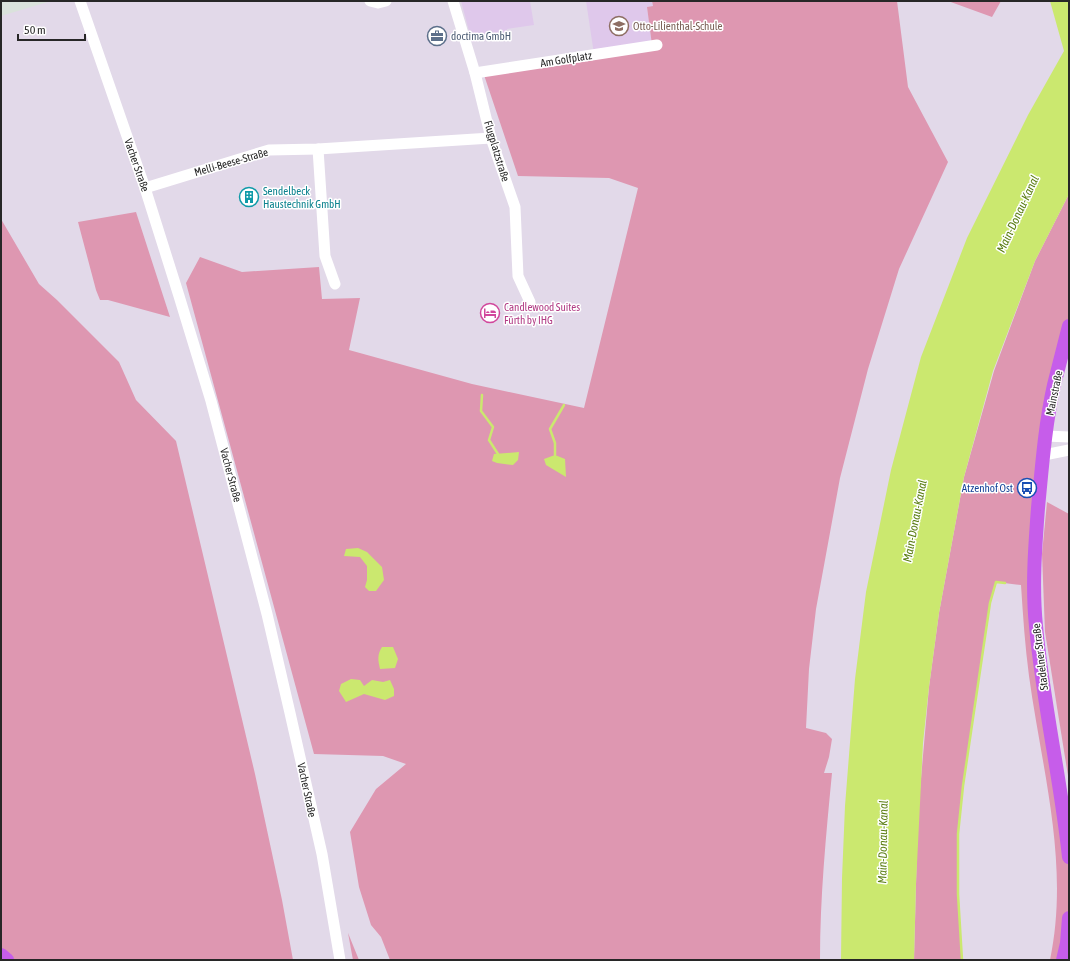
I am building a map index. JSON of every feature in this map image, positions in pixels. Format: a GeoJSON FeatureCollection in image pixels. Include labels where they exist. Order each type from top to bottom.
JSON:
{"type":"FeatureCollection","features":[{"type":"Feature","properties":{"kind":"main road","name":"Mainstraße"},"geometry":{"type":"LineString","coordinates":[[1046,436],[1054,386],[1069,326]]}},
{"type":"Feature","properties":{"kind":"main road","name":"Stadelner Straße"},"geometry":{"type":"LineString","coordinates":[[1046,436],[1033,572],[1035,625],[1069,857]]}},
{"type":"Feature","properties":{"kind":"main road"},"geometry":{"type":"LineString","coordinates":[[1062,960],[1067,943],[1069,918]]}},
{"type":"Feature","properties":{"kind":"main road"},"geometry":{"type":"LineString","coordinates":[[1,955],[7,960]]}},
{"type":"Feature","properties":{"kind":"street","name":"Vacher Straße"},"geometry":{"type":"LineString","coordinates":[[80,1],[145,188],[211,401],[267,614],[322,854],[340,960]]}},
{"type":"Feature","properties":{"kind":"street"},"geometry":{"type":"LineString","coordinates":[[370,1],[378,3],[386,1]]}},
{"type":"Feature","properties":{"kind":"street","name":"Flugplatzstraße"},"geometry":{"type":"LineString","coordinates":[[453,1],[475,73],[491,138],[515,207],[518,276],[530,302]]}},
{"type":"Feature","properties":{"kind":"street","name":"Am Golfplatz"},"geometry":{"type":"LineString","coordinates":[[475,73],[658,45]]}},
{"type":"Feature","properties":{"kind":"street","name":"Melli-Beese-Straße"},"geometry":{"type":"LineString","coordinates":[[145,188],[269,150],[318,149],[491,138]]}},
{"type":"Feature","properties":{"kind":"street"},"geometry":{"type":"LineString","coordinates":[[318,149],[325,256],[335,284]]}},
{"type":"Feature","properties":{"kind":"street"},"geometry":{"type":"LineString","coordinates":[[1046,436],[1069,437]]}},
{"type":"Feature","properties":{"kind":"street"},"geometry":{"type":"LineString","coordinates":[[1044,455],[1069,450]]}},
{"type":"Feature","properties":{"kind":"shaded area"},"geometry":{"type":"Polygon","coordinates":[[[1,1],[51,1],[1,16],[1,1]]]}},
{"type":"Feature","properties":{"kind":"shaded area"},"geometry":{"type":"Polygon","coordinates":[[[461,1],[530,1],[534,25],[507,29],[507,37],[472,42],[461,1]]]}},
{"type":"Feature","properties":{"kind":"shaded area","name":"Otto-Lilienthal-Schule"},"geometry":{"type":"Polygon","coordinates":[[[586,1],[652,1],[653,6],[647,7],[652,45],[594,54],[586,1]]]}},
{"type":"Feature","properties":{"kind":"shaded area"},"geometry":{"type":"Polygon","coordinates":[[[652,1],[897,1],[908,87],[948,162],[899,269],[868,369],[840,478],[816,609],[809,669],[806,728],[826,733],[832,739],[829,757],[824,773],[832,773],[822,889],[820,960],[390,960],[381,937],[371,925],[359,887],[350,832],[376,789],[406,764],[383,756],[314,754],[186,283],[200,257],[242,272],[319,267],[322,299],[360,298],[349,350],[472,384],[584,408],[638,188],[609,178],[518,176],[483,72],[652,45],[647,7],[653,6],[652,1]]]}},
{"type":"Feature","properties":{"kind":"shaded area"},"geometry":{"type":"Polygon","coordinates":[[[948,1],[1001,1],[992,17],[948,1]]]}},
{"type":"Feature","properties":{"kind":"shaded area"},"geometry":{"type":"Polygon","coordinates":[[[1069,194],[1069,326],[1054,386],[1033,572],[1069,857],[1069,918],[1063,960],[1050,960],[1055,924],[1057,888],[1056,853],[1047,782],[1029,676],[1021,585],[996,582],[990,603],[973,714],[958,834],[958,894],[962,960],[914,960],[918,813],[929,687],[939,613],[964,477],[994,371],[1035,261],[1069,194]]]}},
{"type":"Feature","properties":{"kind":"shaded area"},"geometry":{"type":"Polygon","coordinates":[[[136,212],[170,317],[108,300],[100,300],[96,290],[78,222],[136,212]]]}},
{"type":"Feature","properties":{"kind":"shaded area"},"geometry":{"type":"Polygon","coordinates":[[[1,219],[39,284],[119,362],[136,400],[176,441],[255,774],[282,900],[293,960],[1,960],[1,219]]]}},
{"type":"Feature","properties":{"kind":"shaded area"},"geometry":{"type":"Polygon","coordinates":[[[1047,502],[1069,514],[1069,782],[1045,632],[1042,554],[1047,502]]]}},
{"type":"Feature","properties":{"kind":"shaded area"},"geometry":{"type":"Polygon","coordinates":[[[348,933],[359,960],[353,960],[348,933]]]}},
{"type":"Feature","properties":{"kind":"water","name":"Main-Donau-Kanal"},"geometry":{"type":"Polygon","coordinates":[[[1050,1],[1069,1],[1069,194],[1035,261],[993,371],[964,477],[939,613],[923,743],[914,960],[841,960],[845,806],[855,679],[866,592],[891,470],[921,357],[967,238],[1028,115],[1064,51],[1050,1]]]}},
{"type":"Feature","properties":{"kind":"water"},"geometry":{"type":"Polygon","coordinates":[[[519,452],[518,460],[513,465],[492,461],[494,454],[519,452]]]}},
{"type":"Feature","properties":{"kind":"water"},"geometry":{"type":"Polygon","coordinates":[[[555,455],[565,459],[566,477],[546,465],[544,459],[555,455]]]}},
{"type":"Feature","properties":{"kind":"water"},"geometry":{"type":"Polygon","coordinates":[[[358,548],[367,552],[382,567],[384,580],[376,591],[369,591],[365,587],[367,580],[367,566],[360,557],[344,556],[346,549],[358,548]]]}},
{"type":"Feature","properties":{"kind":"water"},"geometry":{"type":"Polygon","coordinates":[[[382,647],[393,647],[398,659],[395,668],[380,669],[378,658],[382,647]]]}},
{"type":"Feature","properties":{"kind":"water"},"geometry":{"type":"Polygon","coordinates":[[[351,679],[360,680],[364,686],[372,680],[383,682],[390,680],[394,689],[394,696],[385,700],[364,694],[346,702],[339,691],[341,684],[351,679]]]}},
{"type":"Feature","properties":{"kind":"waterway"},"geometry":{"type":"LineString","coordinates":[[482,395],[481,411],[493,427],[489,440],[498,454]]}},
{"type":"Feature","properties":{"kind":"waterway"},"geometry":{"type":"LineString","coordinates":[[555,455],[555,443],[550,429],[564,405]]}},
{"type":"Feature","properties":{"kind":"waterway"},"geometry":{"type":"LineString","coordinates":[[962,960],[958,894],[958,834],[963,786],[990,603],[996,582],[1005,583]]}},
{"type":"Feature","properties":{"kind":"place","name":"Otto-Lilienthal-Schule"},"geometry":{"type":"Point","coordinates":[619,26]}},
{"type":"Feature","properties":{"kind":"place","name":"doctima GmbH"},"geometry":{"type":"Point","coordinates":[437,36]}},
{"type":"Feature","properties":{"kind":"place","name":"Sendelbeck Haustechnik GmbH"},"geometry":{"type":"Point","coordinates":[249,197]}},
{"type":"Feature","properties":{"kind":"place","name":"Candlewood Suites Fürth by IHG"},"geometry":{"type":"Point","coordinates":[490,313]}},
{"type":"Feature","properties":{"kind":"place","name":"Atzenhof Ost"},"geometry":{"type":"Point","coordinates":[1027,488]}}]}
